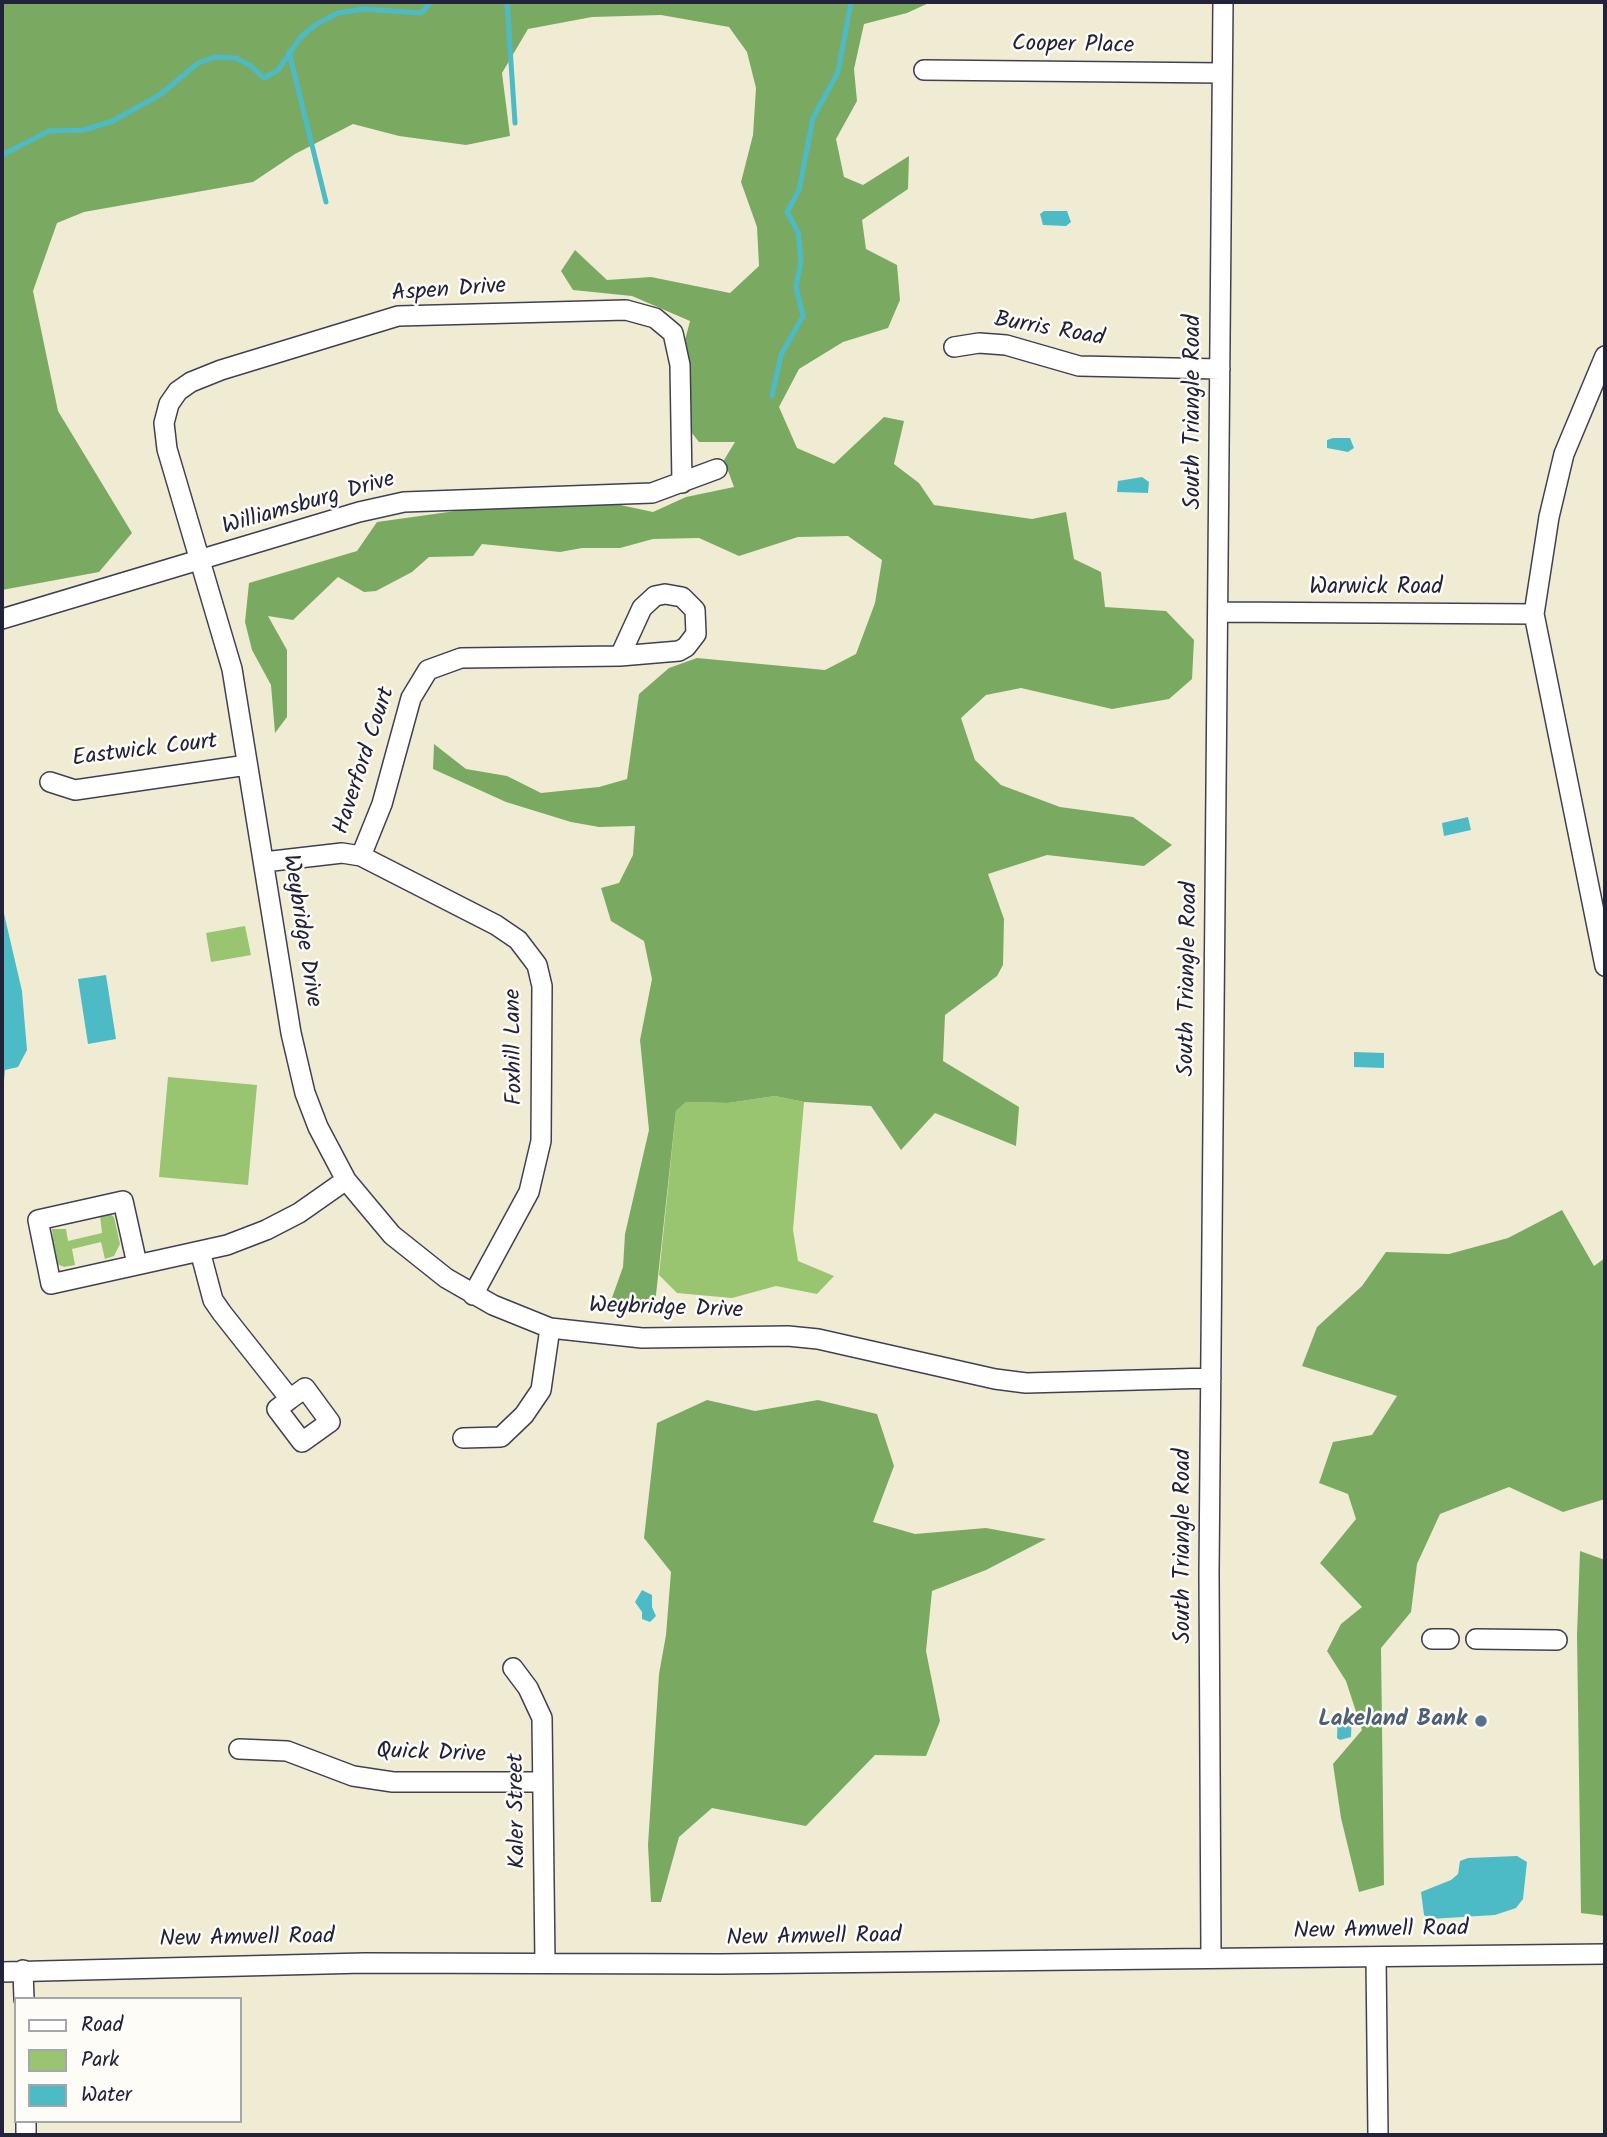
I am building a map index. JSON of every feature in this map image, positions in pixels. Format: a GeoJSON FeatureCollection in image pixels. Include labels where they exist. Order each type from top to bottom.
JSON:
{"type":"FeatureCollection","features":[{"type":"Feature","properties":{"kind":"street","name":"South Triangle Road"},"geometry":{"type":"LineString","coordinates":[[1211,1957],[1211,1378],[1223,2]]}},
{"type":"Feature","properties":{"kind":"street","name":"Cooper Place"},"geometry":{"type":"LineString","coordinates":[[924,70],[1222,73]]}},
{"type":"Feature","properties":{"kind":"street","name":"Aspen Drive"},"geometry":{"type":"LineString","coordinates":[[201,560],[167,449],[164,423],[169,404],[178,391],[191,382],[221,370],[398,316],[626,310],[654,318],[673,333],[680,365],[682,483]]}},
{"type":"Feature","properties":{"kind":"street","name":"Burris Road"},"geometry":{"type":"LineString","coordinates":[[954,347],[979,343],[1006,345],[1079,366],[1220,369]]}},
{"type":"Feature","properties":{"kind":"street"},"geometry":{"type":"LineString","coordinates":[[1605,356],[1564,454],[1549,517],[1534,614],[1605,966]]}},
{"type":"Feature","properties":{"kind":"street","name":"Williamsburg Drive"},"geometry":{"type":"LineString","coordinates":[[2,619],[359,512],[404,502],[639,494],[682,483],[717,469]]}},
{"type":"Feature","properties":{"kind":"street","name":"Weybridge Drive"},"geometry":{"type":"LineString","coordinates":[[201,560],[232,669],[291,1033],[305,1093],[318,1127],[346,1180],[392,1235],[415,1256],[473,1295],[550,1328],[642,1338],[788,1336],[818,1339],[995,1379],[1026,1382],[1211,1378]]}},
{"type":"Feature","properties":{"kind":"street","name":"Warwick Road"},"geometry":{"type":"LineString","coordinates":[[1218,612],[1534,614]]}},
{"type":"Feature","properties":{"kind":"street","name":"Haverford Court"},"geometry":{"type":"LineString","coordinates":[[361,856],[382,804],[411,698],[428,670],[461,658],[620,656]]}},
{"type":"Feature","properties":{"kind":"street","name":"Eastwick Court"},"geometry":{"type":"LineString","coordinates":[[50,782],[75,790],[247,765]]}},
{"type":"Feature","properties":{"kind":"street","name":"Foxhill Lane"},"geometry":{"type":"LineString","coordinates":[[264,862],[342,853],[361,856],[496,925],[518,940],[537,965],[542,986],[541,1140],[529,1192],[473,1295]]}},
{"type":"Feature","properties":{"kind":"street"},"geometry":{"type":"LineString","coordinates":[[137,1264],[123,1201],[38,1220],[51,1284],[200,1251],[266,1230],[299,1213],[346,1180]]}},
{"type":"Feature","properties":{"kind":"street"},"geometry":{"type":"LineString","coordinates":[[200,1251],[214,1300],[290,1399]]}},
{"type":"Feature","properties":{"kind":"street"},"geometry":{"type":"LineString","coordinates":[[463,1438],[501,1437],[524,1415],[541,1390],[550,1328]]}},
{"type":"Feature","properties":{"kind":"street"},"geometry":{"type":"LineString","coordinates":[[1476,1639],[1557,1640]]}},
{"type":"Feature","properties":{"kind":"street","name":"Kaler Street"},"geometry":{"type":"LineString","coordinates":[[513,1668],[528,1688],[542,1718],[545,1963]]}},
{"type":"Feature","properties":{"kind":"street","name":"Quick Drive"},"geometry":{"type":"LineString","coordinates":[[239,1749],[287,1751],[353,1776],[393,1782],[542,1782]]}},
{"type":"Feature","properties":{"kind":"street","name":"New Amwell Road"},"geometry":{"type":"LineString","coordinates":[[2,1970],[336,1963],[721,1964],[1605,1954]]}},
{"type":"Feature","properties":{"kind":"street"},"geometry":{"type":"LineString","coordinates":[[1376,1957],[1378,2135]]}},
{"type":"Feature","properties":{"kind":"street"},"geometry":{"type":"LineString","coordinates":[[23,1970],[24,1997]]}},
{"type":"Feature","properties":{"kind":"green space"},"geometry":{"type":"Polygon","coordinates":[[[2,2],[931,2],[907,13],[864,24],[854,69],[857,101],[836,139],[844,177],[863,185],[909,156],[908,189],[862,220],[866,249],[897,265],[900,300],[888,328],[843,342],[799,369],[779,407],[797,448],[834,464],[884,417],[904,421],[894,464],[919,483],[934,505],[1032,519],[1066,512],[1074,559],[1101,572],[1105,607],[1166,611],[1194,640],[1192,679],[1169,699],[1112,709],[1021,688],[986,695],[961,718],[975,760],[1001,785],[1060,807],[1133,817],[1172,845],[1144,866],[1047,855],[988,874],[1004,919],[1003,965],[997,976],[945,1015],[943,1061],[1019,1107],[1016,1146],[935,1113],[901,1150],[871,1106],[804,1102],[775,1096],[728,1103],[686,1102],[676,1111],[655,1304],[624,1313],[609,1306],[623,1267],[625,1234],[649,1130],[640,1040],[652,979],[644,941],[611,921],[601,888],[619,883],[633,855],[635,826],[599,827],[571,822],[506,802],[433,769],[434,744],[466,769],[507,776],[541,793],[599,787],[627,779],[639,694],[669,668],[697,658],[825,670],[856,654],[875,603],[882,560],[848,536],[798,537],[739,556],[699,538],[653,539],[620,548],[582,548],[560,552],[482,544],[473,556],[429,557],[412,572],[376,591],[364,592],[338,577],[293,620],[268,616],[287,650],[287,717],[275,733],[271,685],[252,650],[245,622],[249,583],[357,551],[377,522],[506,504],[597,500],[653,512],[686,497],[734,487],[724,460],[735,442],[699,442],[688,428],[691,390],[684,344],[690,321],[632,296],[573,290],[561,271],[575,250],[607,280],[651,277],[730,293],[759,266],[757,227],[741,182],[753,135],[756,88],[747,52],[729,27],[661,15],[592,17],[528,29],[502,73],[510,136],[466,145],[399,136],[353,124],[295,154],[253,182],[84,212],[57,223],[33,291],[58,411],[132,533],[99,572],[2,590],[2,2]]]}},
{"type":"Feature","properties":{"kind":"green space"},"geometry":{"type":"Polygon","coordinates":[[[245,926],[251,955],[211,962],[206,933],[245,926]]]}},
{"type":"Feature","properties":{"kind":"green space"},"geometry":{"type":"Polygon","coordinates":[[[168,1077],[257,1085],[248,1185],[159,1177],[168,1077]]]}},
{"type":"Feature","properties":{"kind":"green space"},"geometry":{"type":"Polygon","coordinates":[[[775,1096],[804,1102],[793,1230],[798,1261],[834,1276],[817,1294],[776,1286],[732,1298],[677,1293],[659,1275],[676,1111],[686,1102],[728,1103],[775,1096]]]}},
{"type":"Feature","properties":{"kind":"green space"},"geometry":{"type":"Polygon","coordinates":[[[1562,1210],[1594,1266],[1605,1258],[1605,1499],[1563,1512],[1509,1487],[1440,1514],[1417,1564],[1411,1612],[1381,1648],[1384,1885],[1359,1892],[1341,1818],[1333,1764],[1362,1730],[1346,1681],[1327,1651],[1341,1624],[1362,1607],[1320,1563],[1356,1519],[1348,1494],[1319,1483],[1333,1442],[1372,1435],[1397,1396],[1302,1366],[1317,1327],[1362,1286],[1386,1252],[1449,1254],[1508,1238],[1562,1210]]]}},
{"type":"Feature","properties":{"kind":"green space"},"geometry":{"type":"Polygon","coordinates":[[[109,1213],[114,1217],[120,1244],[114,1256],[105,1259],[101,1242],[72,1249],[75,1265],[64,1267],[55,1263],[52,1229],[66,1229],[68,1241],[102,1233],[100,1215],[109,1213]]]}},
{"type":"Feature","properties":{"kind":"green space"},"geometry":{"type":"Polygon","coordinates":[[[707,1400],[755,1411],[818,1400],[877,1414],[894,1466],[873,1522],[915,1534],[986,1528],[1046,1539],[986,1570],[932,1591],[926,1651],[940,1721],[926,1756],[875,1755],[806,1826],[712,1808],[679,1837],[661,1902],[651,1902],[648,1845],[659,1674],[666,1635],[671,1572],[644,1538],[657,1423],[707,1400]]]}},
{"type":"Feature","properties":{"kind":"green space"},"geometry":{"type":"Polygon","coordinates":[[[1580,1551],[1605,1560],[1605,1916],[1581,1913],[1577,1635],[1580,1551]]]}},
{"type":"Feature","properties":{"kind":"water"},"geometry":{"type":"Polygon","coordinates":[[[1044,211],[1067,211],[1071,222],[1066,226],[1043,225],[1040,214],[1044,211]]]}},
{"type":"Feature","properties":{"kind":"water"},"geometry":{"type":"Polygon","coordinates":[[[1350,438],[1354,448],[1348,452],[1327,448],[1327,440],[1350,438]]]}},
{"type":"Feature","properties":{"kind":"water"},"geometry":{"type":"Polygon","coordinates":[[[1142,477],[1149,482],[1148,493],[1117,492],[1118,481],[1142,477]]]}},
{"type":"Feature","properties":{"kind":"water"},"geometry":{"type":"Polygon","coordinates":[[[1468,817],[1471,830],[1444,836],[1442,823],[1468,817]]]}},
{"type":"Feature","properties":{"kind":"water"},"geometry":{"type":"Polygon","coordinates":[[[2,905],[22,991],[27,1050],[18,1067],[5,1070],[2,1103],[2,905]]]}},
{"type":"Feature","properties":{"kind":"water"},"geometry":{"type":"Polygon","coordinates":[[[106,975],[116,1039],[88,1044],[78,979],[106,975]]]}},
{"type":"Feature","properties":{"kind":"water"},"geometry":{"type":"Polygon","coordinates":[[[1354,1052],[1384,1053],[1384,1068],[1354,1067],[1354,1052]]]}},
{"type":"Feature","properties":{"kind":"water"},"geometry":{"type":"Polygon","coordinates":[[[642,1590],[652,1595],[652,1607],[656,1616],[650,1622],[642,1619],[642,1612],[635,1602],[642,1590]]]}},
{"type":"Feature","properties":{"kind":"water"},"geometry":{"type":"Polygon","coordinates":[[[1352,1712],[1351,1737],[1340,1740],[1337,1738],[1338,1713],[1352,1712]]]}},
{"type":"Feature","properties":{"kind":"water"},"geometry":{"type":"Polygon","coordinates":[[[1517,1856],[1527,1862],[1523,1899],[1516,1908],[1495,1915],[1430,1919],[1424,1915],[1421,1892],[1451,1880],[1458,1874],[1460,1861],[1468,1858],[1517,1856]]]}},
{"type":"Feature","properties":{"kind":"waterway"},"geometry":{"type":"LineString","coordinates":[[2,155],[49,131],[84,130],[113,121],[161,94],[198,63],[215,57],[236,58],[251,66],[264,78],[278,70],[301,37],[315,25],[338,13],[364,9],[421,13],[431,2]]}},
{"type":"Feature","properties":{"kind":"waterway"},"geometry":{"type":"LineString","coordinates":[[507,2],[515,123]]}},
{"type":"Feature","properties":{"kind":"waterway"},"geometry":{"type":"LineString","coordinates":[[772,396],[781,355],[803,316],[796,287],[801,260],[798,232],[787,212],[799,190],[813,118],[838,72],[851,2]]}},
{"type":"Feature","properties":{"kind":"waterway"},"geometry":{"type":"LineString","coordinates":[[289,52],[326,202]]}},
{"type":"Feature","properties":{"kind":"place","name":"Lakeland Bank"},"geometry":{"type":"Point","coordinates":[1481,1721]}}]}
